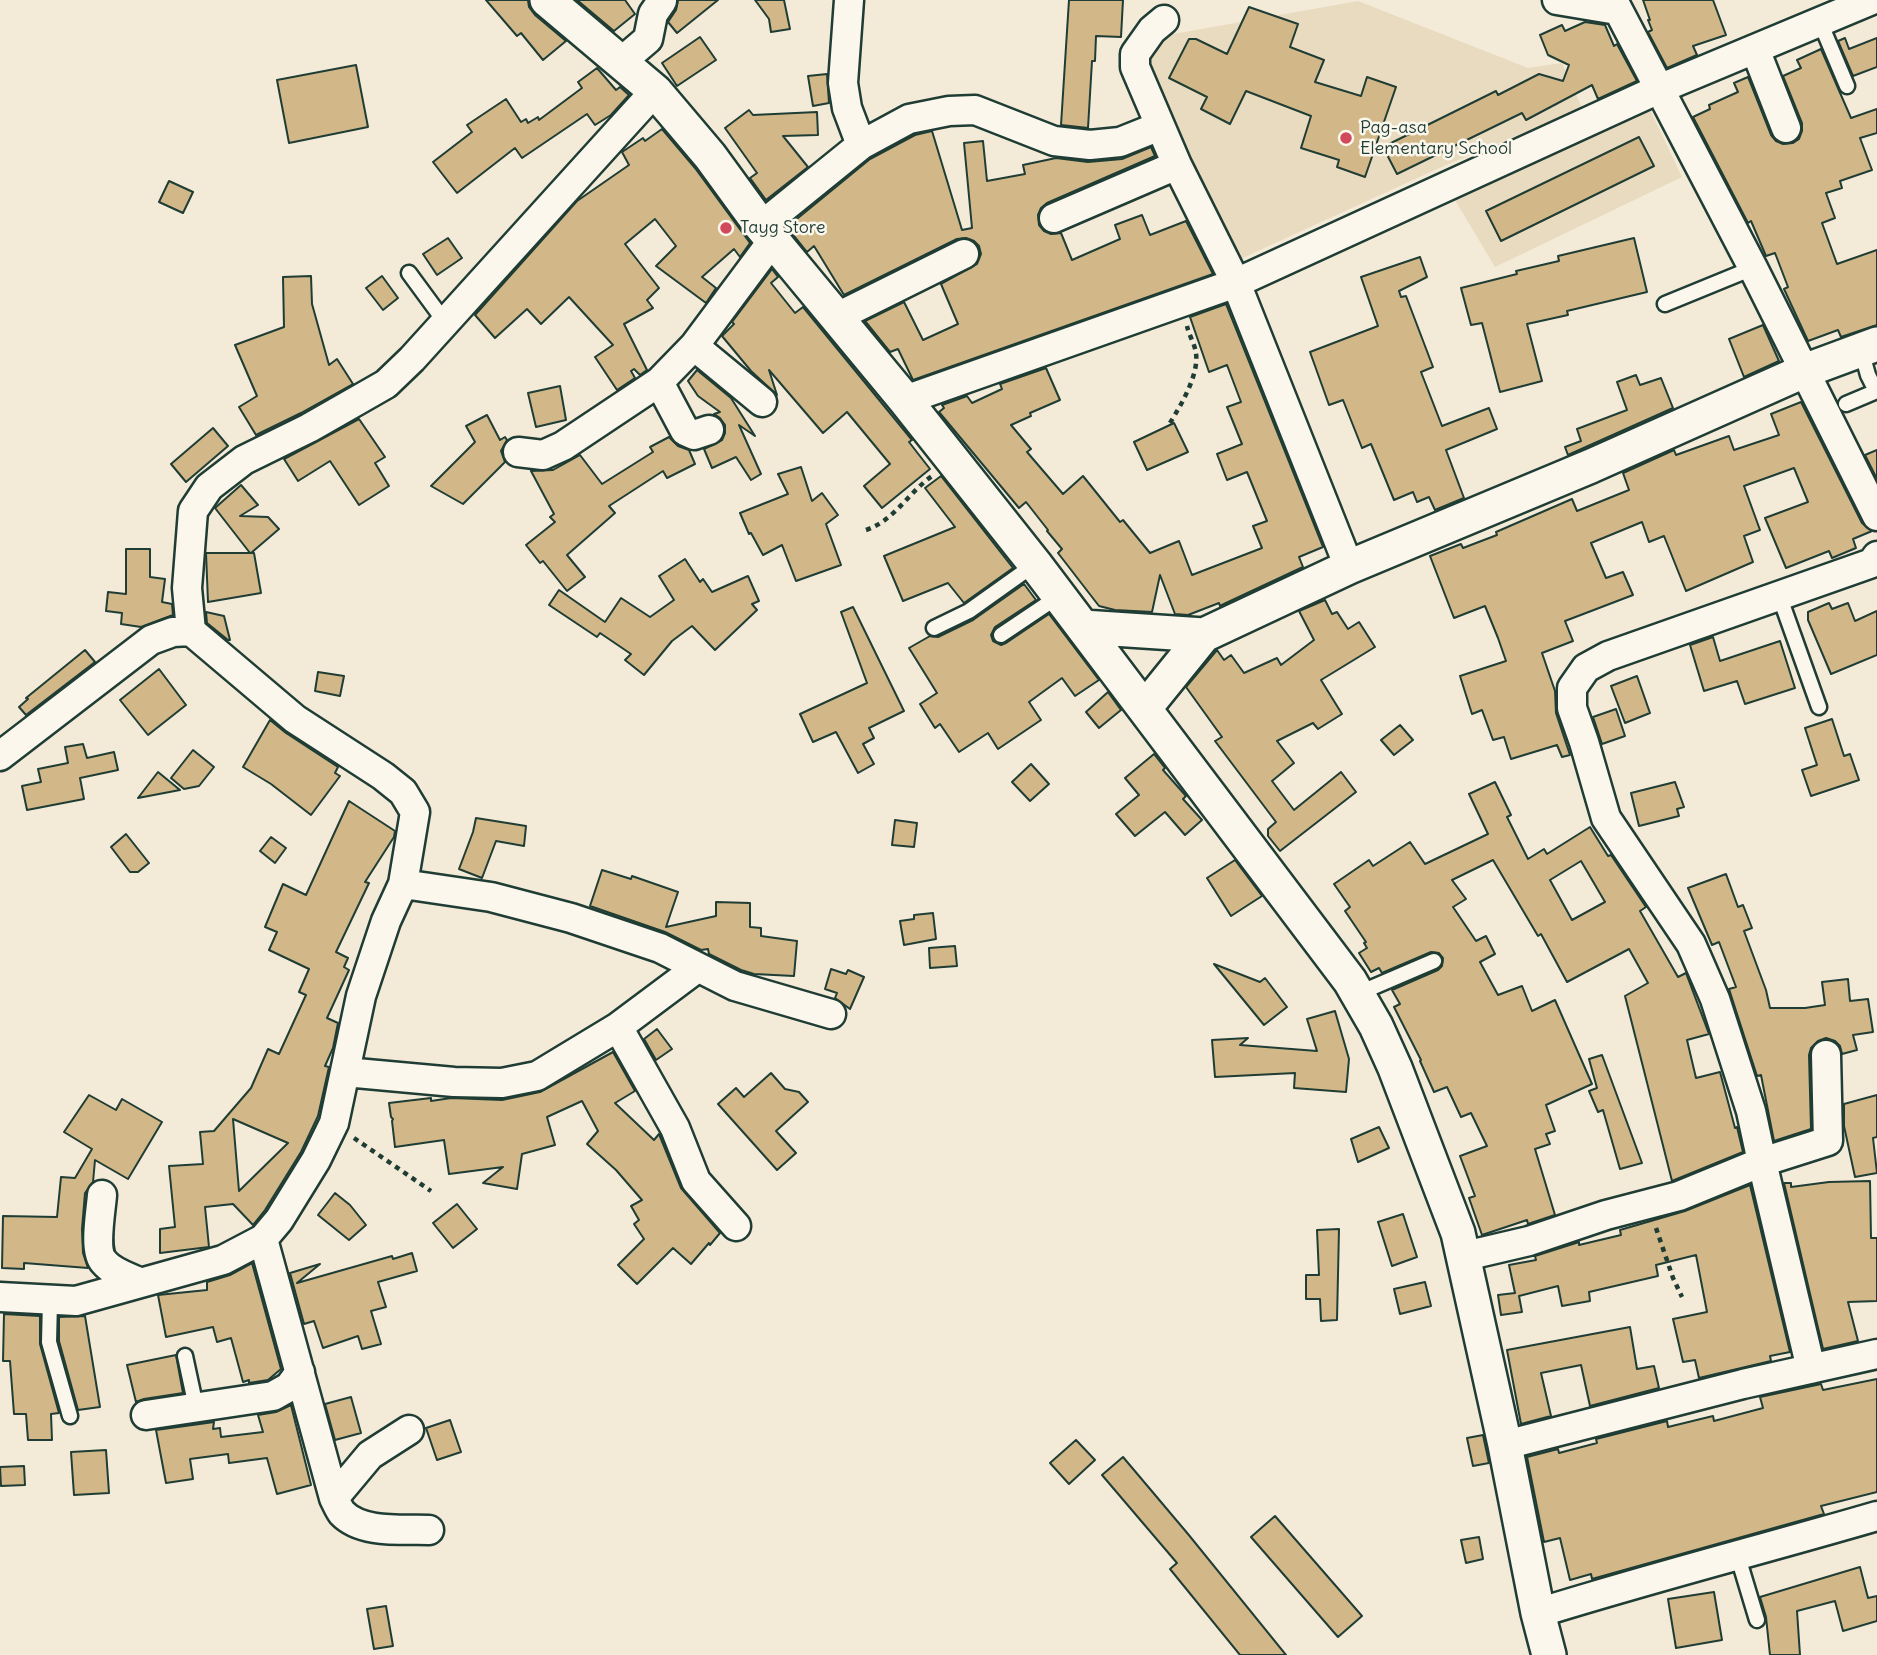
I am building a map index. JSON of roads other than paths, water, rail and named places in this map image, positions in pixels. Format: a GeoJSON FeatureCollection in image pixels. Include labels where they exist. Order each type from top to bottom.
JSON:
{"type":"FeatureCollection","features":[{"type":"Feature","properties":{"kind":"street"},"geometry":{"type":"LineString","coordinates":[[547,0],[655,91],[710,156],[767,233],[905,400],[1035,565],[1350,981],[1376,1026],[1395,1068],[1465,1256],[1538,1613],[1549,1655]]}},
{"type":"Feature","properties":{"kind":"street"},"geometry":{"type":"LineString","coordinates":[[849,0],[843,83],[847,108],[860,145]]}},
{"type":"Feature","properties":{"kind":"street"},"geometry":{"type":"LineString","coordinates":[[1558,0],[1615,5],[1753,268],[1877,516]]}},
{"type":"Feature","properties":{"kind":"street"},"geometry":{"type":"LineString","coordinates":[[905,400],[1236,283],[1659,89],[1872,0]]}},
{"type":"Feature","properties":{"kind":"street"},"geometry":{"type":"LineString","coordinates":[[621,62],[648,39],[653,14],[662,1]]}},
{"type":"Feature","properties":{"kind":"street"},"geometry":{"type":"LineString","coordinates":[[1164,20],[1152,30],[1135,54],[1135,67],[1177,165],[1236,283],[1349,567]]}},
{"type":"Feature","properties":{"kind":"street"},"geometry":{"type":"LineString","coordinates":[[1755,50],[1786,128]]}},
{"type":"Feature","properties":{"kind":"street"},"geometry":{"type":"LineString","coordinates":[[191,631],[187,588],[192,511],[209,487],[244,460],[309,428],[386,384],[655,91]]}},
{"type":"Feature","properties":{"kind":"street"},"geometry":{"type":"LineString","coordinates":[[518,452],[542,455],[563,446],[659,382],[694,346],[767,233],[860,145],[909,118],[949,111],[975,110],[1054,141],[1090,145],[1121,142],[1160,126]]}},
{"type":"Feature","properties":{"kind":"street"},"geometry":{"type":"LineString","coordinates":[[1054,218],[1177,165]]}},
{"type":"Feature","properties":{"kind":"street"},"geometry":{"type":"LineString","coordinates":[[835,318],[964,254]]}},
{"type":"Feature","properties":{"kind":"street"},"geometry":{"type":"LineString","coordinates":[[694,346],[762,402]]}},
{"type":"Feature","properties":{"kind":"street"},"geometry":{"type":"LineString","coordinates":[[1145,708],[1204,635],[1349,567],[1591,466],[1804,371],[1869,347]]}},
{"type":"Feature","properties":{"kind":"street"},"geometry":{"type":"LineString","coordinates":[[659,382],[685,431],[694,435],[709,430]]}},
{"type":"Feature","properties":{"kind":"street"},"geometry":{"type":"LineString","coordinates":[[1811,1369],[1751,1111],[1715,999],[1690,944],[1605,818],[1572,708],[1572,688],[1586,668],[1608,656],[1872,563],[1877,556]]}},
{"type":"Feature","properties":{"kind":"street"},"geometry":{"type":"LineString","coordinates":[[1083,627],[1204,635]]}},
{"type":"Feature","properties":{"kind":"street"},"geometry":{"type":"LineString","coordinates":[[0,755],[151,640],[173,632],[191,631],[295,719],[403,792],[415,813],[403,884],[386,921],[360,996],[334,1123],[279,1220],[262,1239],[223,1261],[76,1301],[0,1297]]}},
{"type":"Feature","properties":{"kind":"street"},"geometry":{"type":"LineString","coordinates":[[403,884],[491,897],[571,918],[660,948],[735,986],[831,1014]]}},
{"type":"Feature","properties":{"kind":"street"},"geometry":{"type":"LineString","coordinates":[[345,1072],[406,1079],[502,1083],[537,1076],[618,1027],[697,968]]}},
{"type":"Feature","properties":{"kind":"street"},"geometry":{"type":"LineString","coordinates":[[618,1027],[675,1128],[696,1181],[736,1226]]}},
{"type":"Feature","properties":{"kind":"street"},"geometry":{"type":"LineString","coordinates":[[1465,1256],[1529,1241],[1605,1215],[1679,1196],[1762,1162],[1828,1141],[1826,1055]]}},
{"type":"Feature","properties":{"kind":"street"},"geometry":{"type":"LineString","coordinates":[[102,1195],[100,1255],[113,1269],[139,1282]]}},
{"type":"Feature","properties":{"kind":"street"},"geometry":{"type":"LineString","coordinates":[[262,1239],[334,1497],[341,1512],[356,1522],[383,1529],[429,1530]]}},
{"type":"Feature","properties":{"kind":"street"},"geometry":{"type":"LineString","coordinates":[[1505,1445],[1877,1354]]}},
{"type":"Feature","properties":{"kind":"street"},"geometry":{"type":"LineString","coordinates":[[146,1415],[273,1396],[289,1387],[300,1372]]}},
{"type":"Feature","properties":{"kind":"street"},"geometry":{"type":"LineString","coordinates":[[334,1497],[370,1455],[409,1430]]}},
{"type":"Feature","properties":{"kind":"street"},"geometry":{"type":"LineString","coordinates":[[1538,1613],[1631,1584],[1738,1557],[1877,1516]]}},
{"type":"Feature","properties":{"kind":"lane"},"geometry":{"type":"LineString","coordinates":[[1820,22],[1847,86]]}},
{"type":"Feature","properties":{"kind":"lane"},"geometry":{"type":"LineString","coordinates":[[1665,304],[1753,268]]}},
{"type":"Feature","properties":{"kind":"lane"},"geometry":{"type":"LineString","coordinates":[[409,273],[445,322]]}},
{"type":"Feature","properties":{"kind":"lane"},"geometry":{"type":"LineString","coordinates":[[1846,404],[1877,391],[1868,375],[1869,347]]}},
{"type":"Feature","properties":{"kind":"lane"},"geometry":{"type":"LineString","coordinates":[[934,628],[969,611],[1035,565]]}},
{"type":"Feature","properties":{"kind":"lane"},"geometry":{"type":"LineString","coordinates":[[1779,595],[1819,707]]}},
{"type":"Feature","properties":{"kind":"lane"},"geometry":{"type":"LineString","coordinates":[[1001,635],[1059,596]]}},
{"type":"Feature","properties":{"kind":"lane"},"geometry":{"type":"LineString","coordinates":[[1357,994],[1434,961]]}},
{"type":"Feature","properties":{"kind":"lane"},"geometry":{"type":"LineString","coordinates":[[50,1301],[49,1342],[69,1416]]}},
{"type":"Feature","properties":{"kind":"lane"},"geometry":{"type":"LineString","coordinates":[[185,1356],[196,1407]]}},
{"type":"Feature","properties":{"kind":"lane"},"geometry":{"type":"LineString","coordinates":[[1738,1557],[1757,1620]]}},
{"type":"Feature","properties":{"kind":"place","name":"Pag-asa Elementary School"},"geometry":{"type":"Point","coordinates":[1346,138]}},
{"type":"Feature","properties":{"kind":"place","name":"Tayg Store"},"geometry":{"type":"Point","coordinates":[726,228]}}]}
